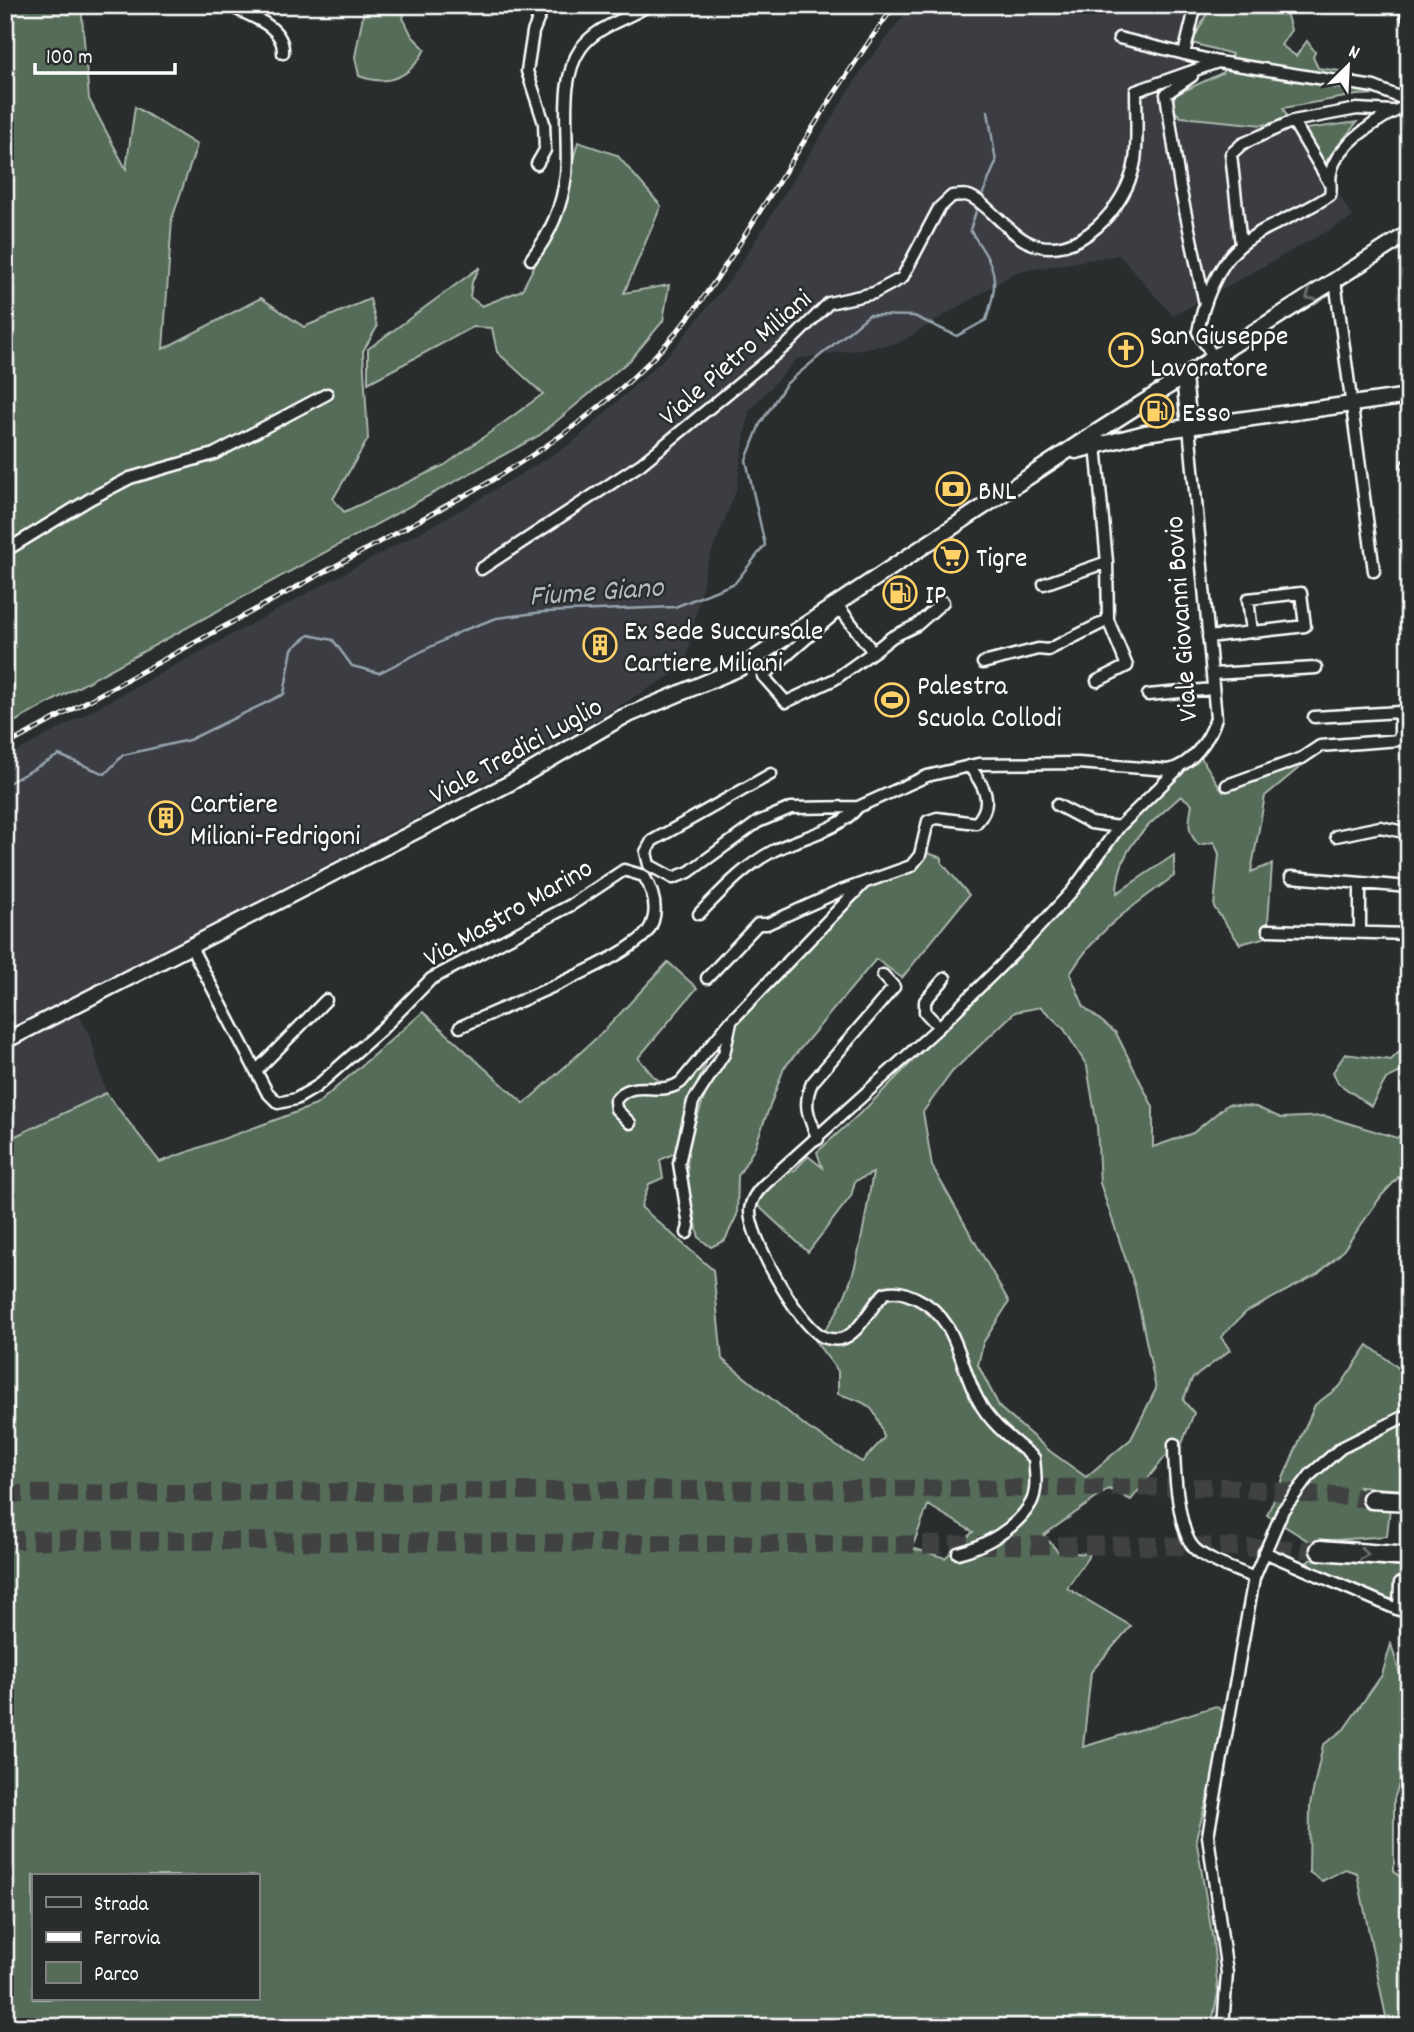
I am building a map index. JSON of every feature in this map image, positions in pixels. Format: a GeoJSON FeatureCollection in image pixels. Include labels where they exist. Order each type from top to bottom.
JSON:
{"type":"FeatureCollection","features":[{"type":"Feature","properties":{"kind":"highway"},"geometry":{"type":"LineString","coordinates":[[1372,1499],[1409,1502]]}},
{"type":"Feature","properties":{"kind":"highway"},"geometry":{"type":"LineString","coordinates":[[1320,1550],[1409,1557]]}},
{"type":"Feature","properties":{"kind":"main road"},"geometry":{"type":"LineString","coordinates":[[1405,5],[1409,16]]}},
{"type":"Feature","properties":{"kind":"main road"},"geometry":{"type":"LineString","coordinates":[[1068,453],[1184,377],[1211,352],[1335,280],[1409,233]]}},
{"type":"Feature","properties":{"kind":"main road","name":"Viale Giovanni Bovio"},"geometry":{"type":"LineString","coordinates":[[1184,377],[1189,426]]}},
{"type":"Feature","properties":{"kind":"main road"},"geometry":{"type":"LineString","coordinates":[[1068,453],[1189,426],[1409,396]]}},
{"type":"Feature","properties":{"kind":"main road","name":"Viale Tredici Luglio"},"geometry":{"type":"LineString","coordinates":[[5,1041],[510,783],[621,718],[740,668],[839,607],[1068,453]]}},
{"type":"Feature","properties":{"kind":"street"},"geometry":{"type":"LineString","coordinates":[[537,164],[545,150],[544,123],[527,71],[533,33],[544,5]]}},
{"type":"Feature","properties":{"kind":"street"},"geometry":{"type":"LineString","coordinates":[[1184,54],[1196,5]]}},
{"type":"Feature","properties":{"kind":"street"},"geometry":{"type":"LineString","coordinates":[[230,6],[263,22],[278,35],[284,43],[283,53]]}},
{"type":"Feature","properties":{"kind":"street"},"geometry":{"type":"LineString","coordinates":[[531,259],[542,244],[559,208],[566,176],[568,82],[580,49],[598,30],[644,6]]}},
{"type":"Feature","properties":{"kind":"street"},"geometry":{"type":"LineString","coordinates":[[1119,38],[1218,62]]}},
{"type":"Feature","properties":{"kind":"street","name":"Viale Pietro Miliani"},"geometry":{"type":"LineString","coordinates":[[481,569],[641,464],[789,343],[829,303],[874,293],[902,278],[939,208],[952,195],[968,195],[1029,242],[1046,247],[1063,246],[1097,227],[1128,186],[1134,163],[1136,91],[1218,62],[1374,88],[1409,103]]}},
{"type":"Feature","properties":{"kind":"street"},"geometry":{"type":"LineString","coordinates":[[1200,68],[1166,94],[1180,187],[1205,304]]}},
{"type":"Feature","properties":{"kind":"street"},"geometry":{"type":"LineString","coordinates":[[1211,352],[1198,332],[1205,304],[1227,259],[1241,245],[1321,201],[1332,189],[1330,171],[1363,130],[1409,103]]}},
{"type":"Feature","properties":{"kind":"street"},"geometry":{"type":"LineString","coordinates":[[1241,245],[1231,154],[1242,144],[1293,121],[1357,109],[1393,111]]}},
{"type":"Feature","properties":{"kind":"street"},"geometry":{"type":"LineString","coordinates":[[1293,121],[1332,189]]}},
{"type":"Feature","properties":{"kind":"street"},"geometry":{"type":"LineString","coordinates":[[1335,280],[1374,571]]}},
{"type":"Feature","properties":{"kind":"street"},"geometry":{"type":"LineString","coordinates":[[5,551],[130,478],[214,454],[327,394]]}},
{"type":"Feature","properties":{"kind":"street","name":"Viale Giovanni Bovio"},"geometry":{"type":"LineString","coordinates":[[958,1553],[997,1536],[1031,1502],[1034,1458],[996,1424],[978,1401],[955,1337],[941,1316],[921,1300],[904,1293],[885,1293],[850,1334],[840,1339],[820,1336],[797,1308],[768,1260],[751,1220],[750,1209],[758,1191],[939,1027],[1073,890],[1119,827],[1212,733],[1216,718],[1189,426]]}},
{"type":"Feature","properties":{"kind":"street"},"geometry":{"type":"LineString","coordinates":[[1096,445],[1107,562],[1108,620],[1127,666],[1097,681]]}},
{"type":"Feature","properties":{"kind":"street"},"geometry":{"type":"LineString","coordinates":[[1044,584],[1107,562]]}},
{"type":"Feature","properties":{"kind":"street"},"geometry":{"type":"LineString","coordinates":[[1208,637],[1305,626],[1301,593],[1248,599],[1252,632]]}},
{"type":"Feature","properties":{"kind":"street"},"geometry":{"type":"LineString","coordinates":[[839,607],[873,652],[892,637],[917,625],[943,602]]}},
{"type":"Feature","properties":{"kind":"street","name":"Viale Tredici Luglio"},"geometry":{"type":"LineString","coordinates":[[839,607],[763,676],[786,702],[835,679],[873,652]]}},
{"type":"Feature","properties":{"kind":"street"},"geometry":{"type":"LineString","coordinates":[[984,663],[1038,649],[1048,650],[1108,620]]}},
{"type":"Feature","properties":{"kind":"street"},"geometry":{"type":"LineString","coordinates":[[1212,674],[1316,668]]}},
{"type":"Feature","properties":{"kind":"street"},"geometry":{"type":"LineString","coordinates":[[1148,695],[1213,689]]}},
{"type":"Feature","properties":{"kind":"street"},"geometry":{"type":"LineString","coordinates":[[1227,785],[1302,758],[1320,746],[1400,740],[1400,712],[1314,717]]}},
{"type":"Feature","properties":{"kind":"street"},"geometry":{"type":"LineString","coordinates":[[649,864],[673,878],[689,872],[758,822],[791,808],[858,807],[927,776],[969,766],[1032,762],[1178,769]]}},
{"type":"Feature","properties":{"kind":"street"},"geometry":{"type":"LineString","coordinates":[[707,978],[758,925],[911,866],[919,855],[928,821],[937,818],[976,823],[984,814],[988,800],[983,784],[969,766]]}},
{"type":"Feature","properties":{"kind":"street"},"geometry":{"type":"LineString","coordinates":[[460,1027],[622,953],[648,932],[656,909],[652,888],[644,876],[649,864],[646,852],[652,841],[771,774]]}},
{"type":"Feature","properties":{"kind":"street"},"geometry":{"type":"LineString","coordinates":[[1057,804],[1091,823],[1119,827]]}},
{"type":"Feature","properties":{"kind":"street"},"geometry":{"type":"LineString","coordinates":[[699,914],[744,869],[773,851],[850,818],[858,807]]}},
{"type":"Feature","properties":{"kind":"street"},"geometry":{"type":"LineString","coordinates":[[1336,836],[1380,827],[1409,834]]}},
{"type":"Feature","properties":{"kind":"street","name":"Via Mastro Marino"},"geometry":{"type":"LineString","coordinates":[[191,947],[267,1092],[278,1103],[296,1100],[335,1071],[431,979],[570,905],[624,870],[644,876]]}},
{"type":"Feature","properties":{"kind":"street"},"geometry":{"type":"LineString","coordinates":[[1291,877],[1409,887]]}},
{"type":"Feature","properties":{"kind":"street"},"geometry":{"type":"LineString","coordinates":[[1360,883],[1360,933]]}},
{"type":"Feature","properties":{"kind":"street"},"geometry":{"type":"LineString","coordinates":[[630,1123],[616,1109],[615,1101],[619,1094],[629,1087],[674,1087],[731,1021],[864,884]]}},
{"type":"Feature","properties":{"kind":"street"},"geometry":{"type":"LineString","coordinates":[[1268,930],[1409,934]]}},
{"type":"Feature","properties":{"kind":"street"},"geometry":{"type":"LineString","coordinates":[[818,1139],[806,1112],[806,1096],[812,1083],[894,987],[883,975]]}},
{"type":"Feature","properties":{"kind":"street"},"geometry":{"type":"LineString","coordinates":[[939,1027],[925,1012],[925,1001],[945,978]]}},
{"type":"Feature","properties":{"kind":"street"},"geometry":{"type":"LineString","coordinates":[[256,1071],[326,1000]]}},
{"type":"Feature","properties":{"kind":"street"},"geometry":{"type":"LineString","coordinates":[[687,1233],[690,1226],[679,1163],[693,1102],[724,1054],[731,1021]]}},
{"type":"Feature","properties":{"kind":"street"},"geometry":{"type":"LineString","coordinates":[[1223,2027],[1227,1973],[1208,1836],[1254,1578],[1283,1510],[1311,1475],[1341,1448],[1409,1414]]}},
{"type":"Feature","properties":{"kind":"street"},"geometry":{"type":"LineString","coordinates":[[1174,1444],[1174,1465],[1189,1541],[1205,1555],[1254,1578]]}},
{"type":"Feature","properties":{"kind":"street"},"geometry":{"type":"LineString","coordinates":[[1264,1552],[1399,1610],[1400,1583]]}},
{"type":"Feature","properties":{"kind":"shaded area"},"geometry":{"type":"Polygon","coordinates":[[[912,5],[1206,5],[1206,15],[1192,43],[1171,108],[1263,125],[1291,118],[1353,217],[1173,316],[1119,255],[1016,272],[899,343],[797,359],[749,411],[736,491],[706,567],[685,667],[531,758],[5,1033],[5,758],[466,507],[572,443],[670,353],[733,276],[863,68],[912,5]]]}},
{"type":"Feature","properties":{"kind":"shaded area"},"geometry":{"type":"Polygon","coordinates":[[[78,1014],[90,1036],[106,1093],[5,1141],[5,1052],[78,1014]]]}},
{"type":"Feature","properties":{"kind":"green space"},"geometry":{"type":"Polygon","coordinates":[[[5,5],[81,5],[89,99],[126,169],[135,107],[197,145],[172,219],[163,349],[261,298],[304,327],[370,299],[377,327],[363,351],[368,439],[333,499],[344,512],[445,465],[543,394],[497,352],[492,328],[473,327],[368,383],[368,349],[480,267],[472,282],[470,297],[482,306],[522,290],[555,226],[578,142],[617,155],[661,206],[624,293],[669,285],[663,321],[631,359],[540,435],[5,727],[5,5]]]}},
{"type":"Feature","properties":{"kind":"green space"},"geometry":{"type":"Polygon","coordinates":[[[365,5],[408,5],[403,18],[412,36],[425,49],[406,73],[389,80],[359,76],[355,57],[365,5]]]}},
{"type":"Feature","properties":{"kind":"green space"},"geometry":{"type":"Polygon","coordinates":[[[1206,5],[1284,5],[1291,30],[1281,45],[1296,56],[1307,41],[1315,52],[1313,57],[1318,68],[1347,72],[1384,94],[1357,95],[1283,108],[1288,119],[1263,125],[1181,117],[1171,108],[1175,95],[1222,73],[1232,54],[1192,43],[1206,15],[1206,5]]]}},
{"type":"Feature","properties":{"kind":"green space"},"geometry":{"type":"Polygon","coordinates":[[[1357,122],[1322,166],[1299,130],[1357,122]]]}},
{"type":"Feature","properties":{"kind":"green space"},"geometry":{"type":"Polygon","coordinates":[[[1317,753],[1265,796],[1251,872],[1272,864],[1267,937],[1240,944],[1214,907],[1219,854],[1214,842],[1199,845],[1192,836],[1189,826],[1192,804],[1181,796],[1147,827],[1129,850],[1123,862],[1117,893],[1174,855],[1174,876],[1104,931],[1070,974],[1084,1007],[1116,1033],[1153,1107],[1153,1147],[1193,1133],[1228,1104],[1256,1107],[1281,1118],[1325,1116],[1397,1138],[1409,1127],[1409,1166],[1382,1195],[1342,1252],[1318,1274],[1246,1312],[1221,1337],[1230,1350],[1192,1379],[1183,1400],[1194,1413],[1181,1446],[1165,1457],[1131,1500],[1109,1489],[1044,1535],[1058,1552],[1090,1554],[1067,1588],[1131,1626],[1091,1672],[1083,1747],[1216,1706],[1231,1717],[1196,1838],[1213,1940],[1218,1993],[1211,2027],[5,2027],[5,1141],[106,1093],[160,1162],[316,1105],[423,1012],[524,1104],[604,1031],[668,962],[697,988],[638,1058],[654,1077],[675,1091],[692,1078],[709,1056],[689,1103],[675,1153],[660,1160],[663,1178],[649,1184],[641,1207],[713,1270],[722,1359],[808,1428],[862,1462],[884,1438],[878,1419],[864,1403],[838,1394],[838,1371],[815,1341],[841,1305],[849,1284],[861,1240],[873,1173],[855,1181],[851,1196],[808,1252],[755,1203],[758,1185],[795,1170],[808,1156],[822,1167],[817,1152],[867,1107],[1011,962],[1119,833],[1200,756],[1223,792],[1317,753]],[[1041,1007],[1015,1012],[952,1072],[923,1112],[932,1166],[1009,1302],[983,1343],[978,1365],[1000,1408],[1051,1452],[1086,1477],[1131,1439],[1156,1389],[1135,1287],[1100,1183],[1097,1126],[1087,1066],[1064,1029],[1041,1007]],[[928,1505],[912,1548],[945,1558],[973,1532],[928,1505]]]}},
{"type":"Feature","properties":{"kind":"green space"},"geometry":{"type":"Polygon","coordinates":[[[925,852],[942,858],[942,863],[969,895],[902,978],[876,959],[784,1068],[754,1149],[738,1176],[737,1215],[725,1240],[711,1247],[699,1238],[688,1185],[687,1146],[722,1048],[739,1020],[859,889],[914,871],[925,852]]]}},
{"type":"Feature","properties":{"kind":"green space"},"geometry":{"type":"Polygon","coordinates":[[[1406,1045],[1409,1068],[1386,1079],[1371,1106],[1338,1083],[1333,1072],[1345,1054],[1391,1060],[1406,1045]]]}},
{"type":"Feature","properties":{"kind":"green space"},"geometry":{"type":"Polygon","coordinates":[[[1368,1345],[1409,1376],[1409,1490],[1359,1487],[1376,1506],[1390,1507],[1387,1536],[1310,1542],[1267,1515],[1315,1405],[1340,1386],[1368,1345]]]}},
{"type":"Feature","properties":{"kind":"green space"},"geometry":{"type":"Polygon","coordinates":[[[1311,1559],[1409,1568],[1409,1581],[1402,1575],[1395,1583],[1395,1597],[1385,1602],[1305,1564],[1311,1559]]]}},
{"type":"Feature","properties":{"kind":"green space"},"geometry":{"type":"Polygon","coordinates":[[[1391,1644],[1409,1705],[1409,1755],[1394,1799],[1394,1871],[1409,1886],[1409,2027],[1388,2027],[1357,1873],[1345,1869],[1322,1881],[1309,1872],[1310,1805],[1323,1745],[1344,1729],[1382,1675],[1391,1644]]]}},
{"type":"Feature","properties":{"kind":"waterway","name":"Fiume Giano"},"geometry":{"type":"LineString","coordinates":[[981,198],[996,162],[988,111]]}},
{"type":"Feature","properties":{"kind":"waterway","name":"Fiume Giano"},"geometry":{"type":"LineString","coordinates":[[5,785],[59,755],[105,774],[123,755],[189,740],[284,694],[292,649],[309,635],[333,640],[352,666],[379,673],[464,630],[497,618],[544,612],[675,607],[735,583],[765,545],[746,460],[760,424],[786,384],[869,315],[914,316],[957,336],[986,320],[994,282],[990,263],[970,230],[978,205]]}},
{"type":"Feature","properties":{"kind":"tunnel"},"geometry":{"type":"LineString","coordinates":[[5,1494],[1222,1487],[1372,1499]]}},
{"type":"Feature","properties":{"kind":"tunnel"},"geometry":{"type":"LineString","coordinates":[[5,1540],[1194,1546],[1320,1550]]}},
{"type":"Feature","properties":{"kind":"railway"},"geometry":{"type":"LineString","coordinates":[[5,746],[484,485],[557,438],[603,403],[667,343],[708,292],[845,77],[895,5]]}},
{"type":"Feature","properties":{"kind":"place","name":"San Giuseppe Lavoratore"},"geometry":{"type":"Point","coordinates":[1126,350]}},
{"type":"Feature","properties":{"kind":"place","name":"Esso"},"geometry":{"type":"Point","coordinates":[1157,411]}},
{"type":"Feature","properties":{"kind":"place","name":"BNL"},"geometry":{"type":"Point","coordinates":[953,489]}},
{"type":"Feature","properties":{"kind":"place","name":"Tigre"},"geometry":{"type":"Point","coordinates":[951,556]}},
{"type":"Feature","properties":{"kind":"place","name":"IP"},"geometry":{"type":"Point","coordinates":[900,593]}},
{"type":"Feature","properties":{"kind":"place","name":"Ex Sede Succursale Cartiere Miliani"},"geometry":{"type":"Point","coordinates":[600,645]}},
{"type":"Feature","properties":{"kind":"place","name":"Palestra Scuola Collodi"},"geometry":{"type":"Point","coordinates":[892,700]}},
{"type":"Feature","properties":{"kind":"place","name":"Cartiere Miliani-Fedrigoni"},"geometry":{"type":"Point","coordinates":[166,818]}}]}
